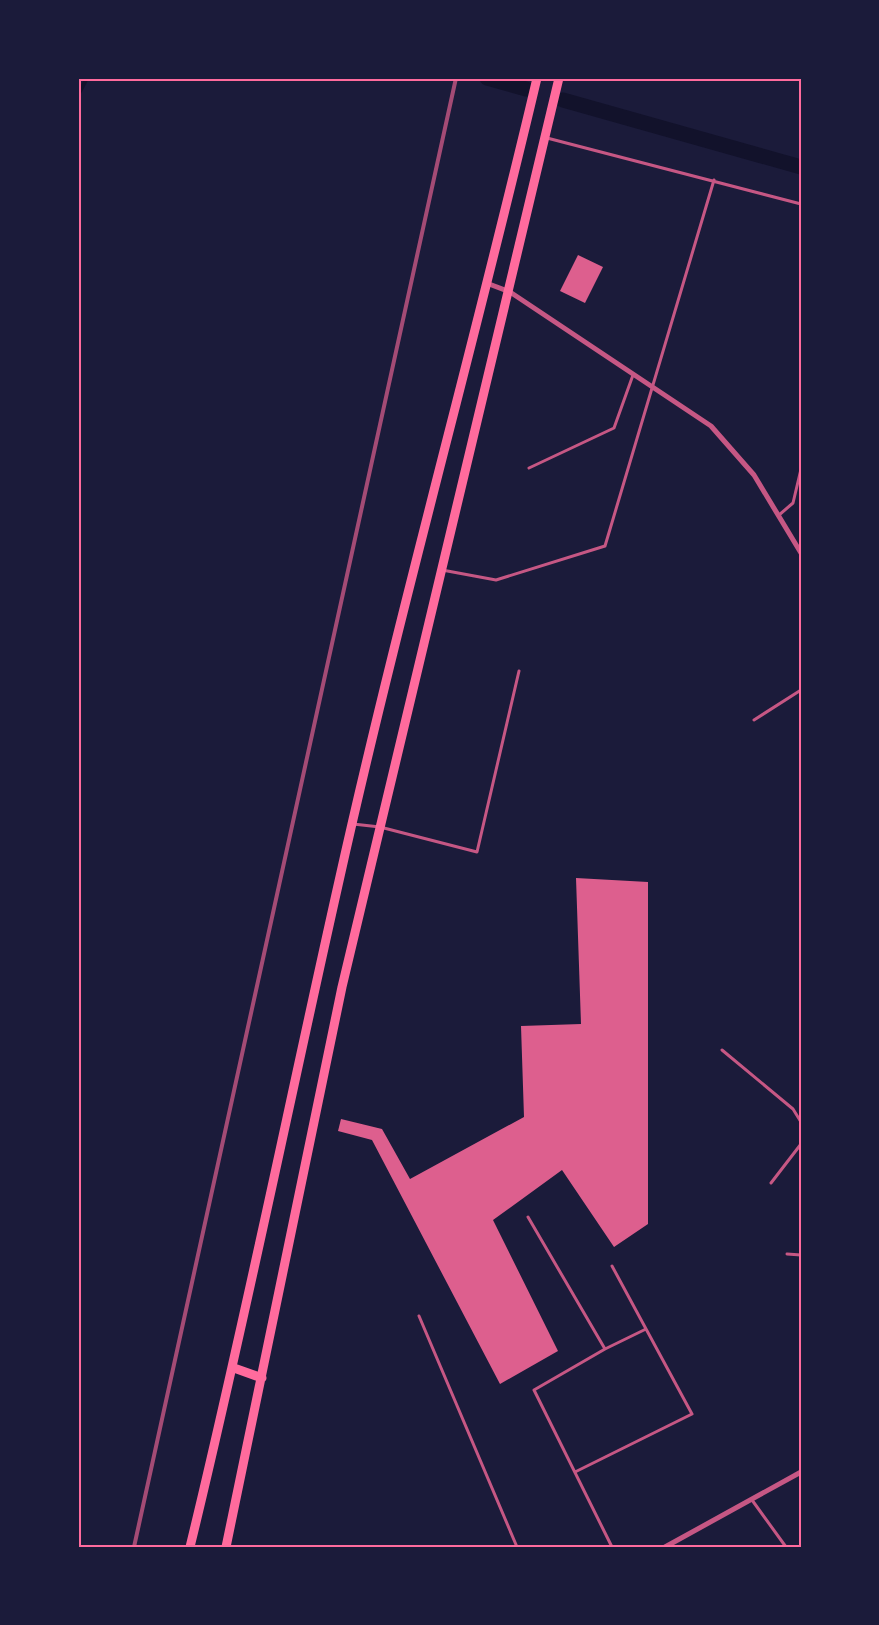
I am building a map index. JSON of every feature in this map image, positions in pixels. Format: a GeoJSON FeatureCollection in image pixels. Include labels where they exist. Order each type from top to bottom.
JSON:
{"type":"FeatureCollection","features":[{"type":"Feature","properties":{"kind":"main road"},"geometry":{"type":"LineString","coordinates":[[190,1547],[234,1368],[352,824],[419,542],[489,284],[537,78]]}},
{"type":"Feature","properties":{"kind":"main road"},"geometry":{"type":"LineString","coordinates":[[226,1547],[339,999],[560,78]]}},
{"type":"Feature","properties":{"kind":"main road"},"geometry":{"type":"LineString","coordinates":[[234,1368],[262,1378]]}},
{"type":"Feature","properties":{"kind":"street"},"geometry":{"type":"LineString","coordinates":[[489,284],[510,292],[711,426],[754,475],[801,553]]}},
{"type":"Feature","properties":{"kind":"street"},"geometry":{"type":"LineString","coordinates":[[666,1546],[801,1472]]}},
{"type":"Feature","properties":{"kind":"lane"},"geometry":{"type":"LineString","coordinates":[[546,138],[801,204]]}},
{"type":"Feature","properties":{"kind":"lane"},"geometry":{"type":"LineString","coordinates":[[441,569],[496,580],[605,546],[714,180]]}},
{"type":"Feature","properties":{"kind":"lane"},"geometry":{"type":"LineString","coordinates":[[529,468],[614,428],[633,373]]}},
{"type":"Feature","properties":{"kind":"lane"},"geometry":{"type":"LineString","coordinates":[[779,515],[793,503],[801,469]]}},
{"type":"Feature","properties":{"kind":"lane"},"geometry":{"type":"LineString","coordinates":[[352,824],[380,827],[477,852],[519,671]]}},
{"type":"Feature","properties":{"kind":"lane"},"geometry":{"type":"LineString","coordinates":[[754,720],[801,690]]}},
{"type":"Feature","properties":{"kind":"lane"},"geometry":{"type":"LineString","coordinates":[[722,1050],[793,1109],[801,1122]]}},
{"type":"Feature","properties":{"kind":"lane"},"geometry":{"type":"LineString","coordinates":[[771,1183],[801,1144]]}},
{"type":"Feature","properties":{"kind":"lane"},"geometry":{"type":"LineString","coordinates":[[528,1217],[605,1349]]}},
{"type":"Feature","properties":{"kind":"lane"},"geometry":{"type":"LineString","coordinates":[[787,1254],[801,1255]]}},
{"type":"Feature","properties":{"kind":"lane"},"geometry":{"type":"LineString","coordinates":[[575,1472],[692,1414],[612,1266]]}},
{"type":"Feature","properties":{"kind":"lane"},"geometry":{"type":"LineString","coordinates":[[419,1316],[517,1547]]}},
{"type":"Feature","properties":{"kind":"lane"},"geometry":{"type":"LineString","coordinates":[[612,1547],[534,1390],[605,1349],[646,1329]]}},
{"type":"Feature","properties":{"kind":"lane"},"geometry":{"type":"LineString","coordinates":[[751,1498],[786,1547]]}},
{"type":"Feature","properties":{"kind":"building"},"geometry":{"type":"Polygon","coordinates":[[[578,255],[603,267],[585,303],[560,291],[578,255]]]}},
{"type":"Feature","properties":{"kind":"building"},"geometry":{"type":"Polygon","coordinates":[[[576,878],[648,882],[648,1224],[614,1247],[562,1170],[493,1220],[558,1351],[500,1384],[372,1140],[338,1131],[341,1119],[382,1129],[410,1179],[524,1117],[521,1026],[581,1024],[576,878]]]}},
{"type":"Feature","properties":{"kind":"waterway"},"geometry":{"type":"LineString","coordinates":[[78,95],[87,78]]}},
{"type":"Feature","properties":{"kind":"waterway"},"geometry":{"type":"LineString","coordinates":[[487,78],[526,89]]}},
{"type":"Feature","properties":{"kind":"waterway"},"geometry":{"type":"LineString","coordinates":[[563,100],[801,167]]}},
{"type":"Feature","properties":{"kind":"railway"},"geometry":{"type":"LineString","coordinates":[[134,1547],[456,78]]}}]}
